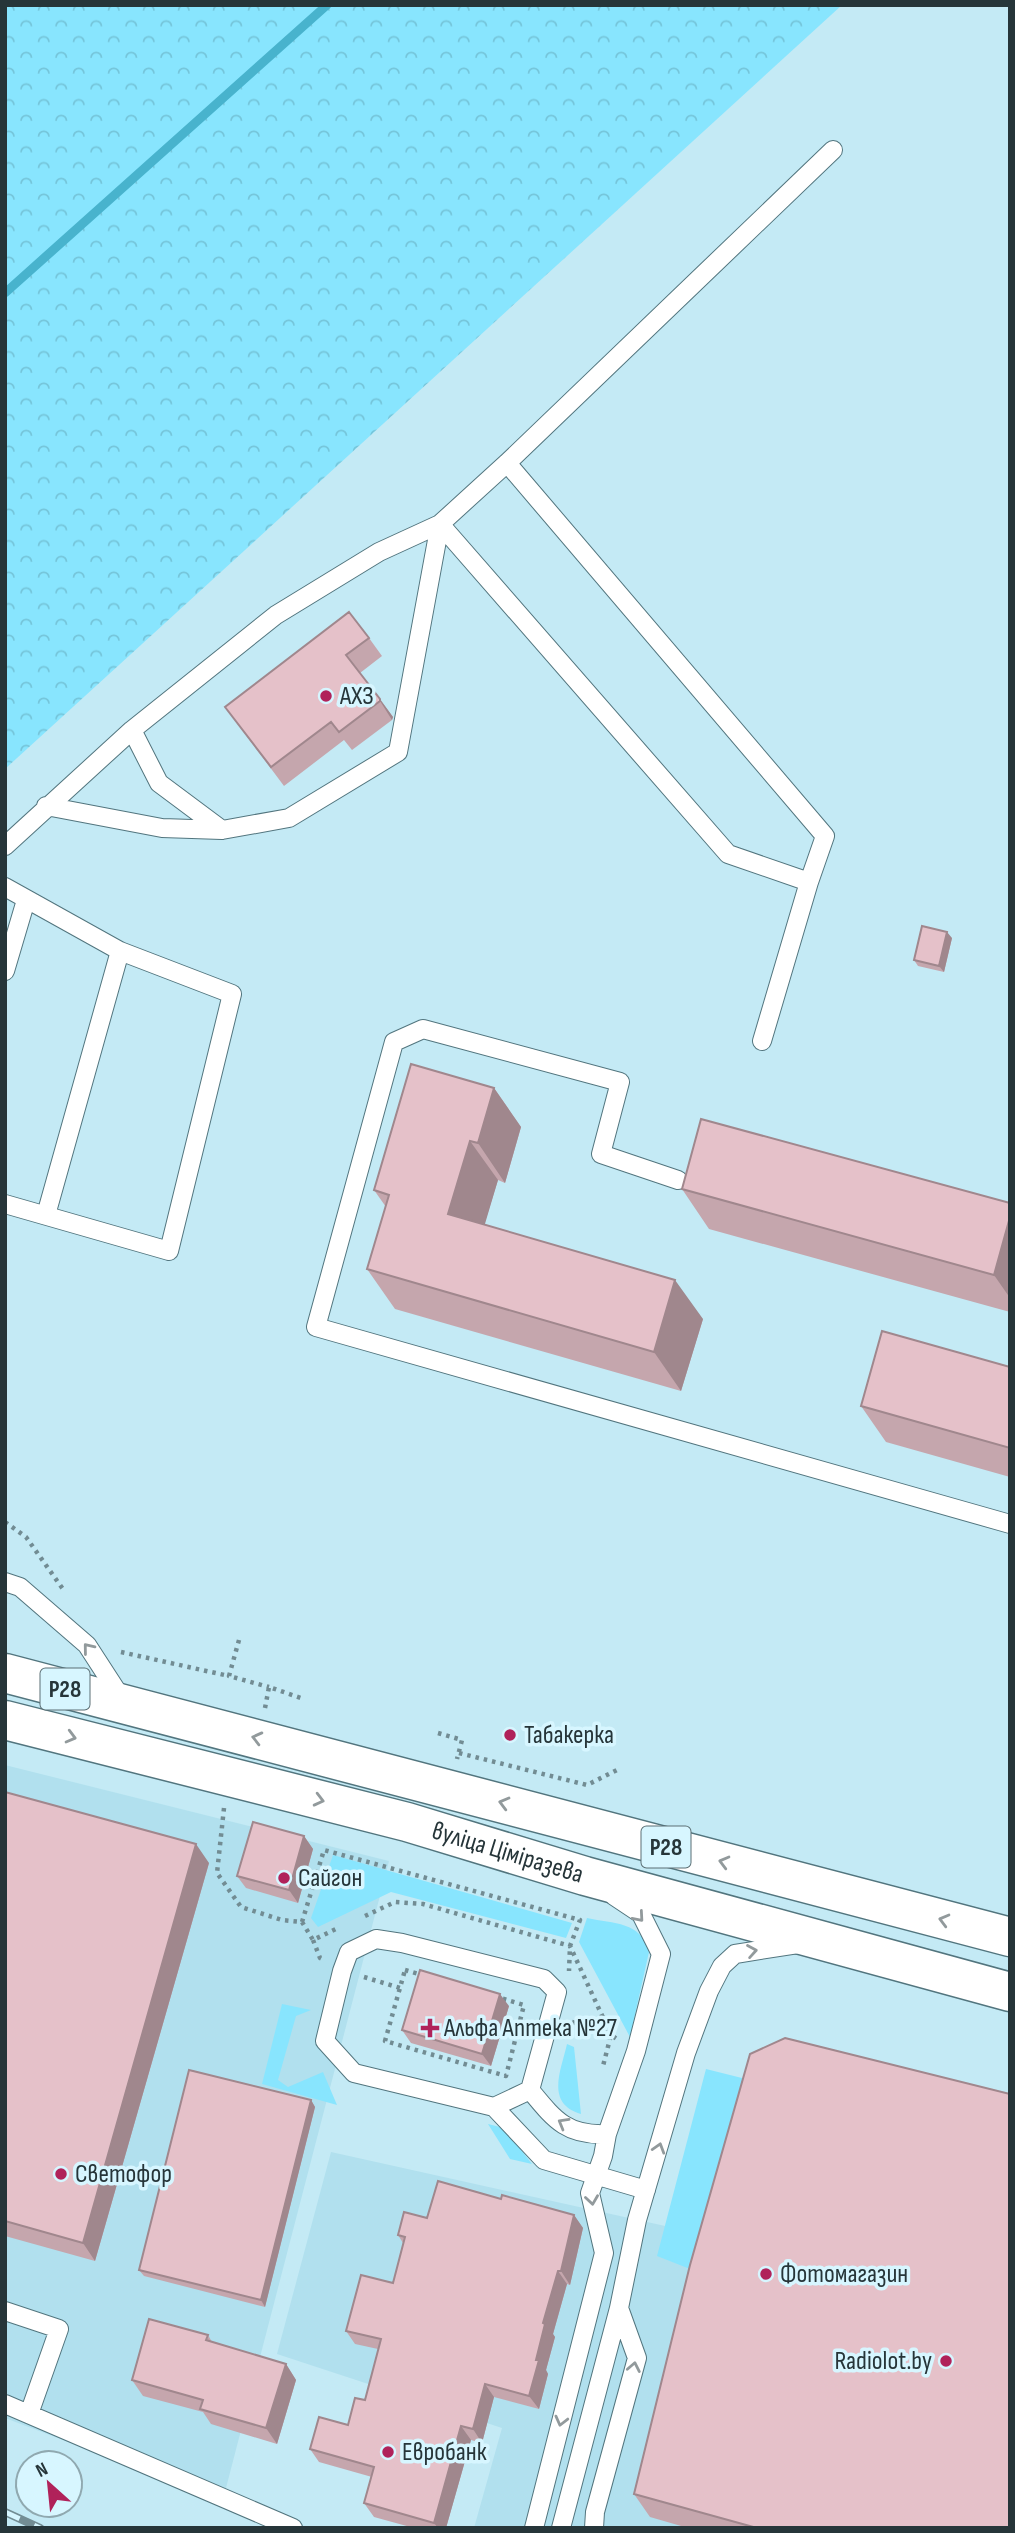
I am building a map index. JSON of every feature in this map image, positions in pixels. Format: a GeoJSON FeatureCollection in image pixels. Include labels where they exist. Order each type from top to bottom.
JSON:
{"type":"FeatureCollection","features":[{"type":"Feature","properties":{"kind":"main road","name":"вуліца Ціміразева"},"geometry":{"type":"LineString","coordinates":[[5,1673],[1010,1937]]}},
{"type":"Feature","properties":{"kind":"main road","name":"вуліца Ціміразева"},"geometry":{"type":"LineString","coordinates":[[5,1720],[407,1822],[585,1876],[1010,1992]]}},
{"type":"Feature","properties":{"kind":"lane"},"geometry":{"type":"LineString","coordinates":[[5,846],[131,730],[275,615],[379,552],[440,524],[834,150]]}},
{"type":"Feature","properties":{"kind":"lane"},"geometry":{"type":"LineString","coordinates":[[506,463],[825,836],[762,1041]]}},
{"type":"Feature","properties":{"kind":"lane"},"geometry":{"type":"LineString","coordinates":[[46,806],[162,828],[222,830],[289,818],[398,752],[440,524]]}},
{"type":"Feature","properties":{"kind":"lane"},"geometry":{"type":"LineString","coordinates":[[440,524],[728,854],[809,882]]}},
{"type":"Feature","properties":{"kind":"lane"},"geometry":{"type":"LineString","coordinates":[[131,730],[159,783],[222,830]]}},
{"type":"Feature","properties":{"kind":"lane"},"geometry":{"type":"LineString","coordinates":[[5,887],[120,951],[233,994],[169,1251],[5,1204]]}},
{"type":"Feature","properties":{"kind":"lane"},"geometry":{"type":"LineString","coordinates":[[5,971],[26,900]]}},
{"type":"Feature","properties":{"kind":"lane"},"geometry":{"type":"LineString","coordinates":[[46,1215],[120,951]]}},
{"type":"Feature","properties":{"kind":"lane"},"geometry":{"type":"LineString","coordinates":[[677,1180],[601,1154],[620,1082],[423,1029],[394,1042],[316,1327],[1010,1524]]}},
{"type":"Feature","properties":{"kind":"lane"},"geometry":{"type":"LineString","coordinates":[[5,1582],[20,1587],[88,1645],[126,1705]]}},
{"type":"Feature","properties":{"kind":"lane"},"geometry":{"type":"LineString","coordinates":[[534,2528],[604,2253],[590,2193],[594,2174],[603,2156],[607,2134],[636,2051],[661,1954],[641,1914],[585,1876]]}},
{"type":"Feature","properties":{"kind":"lane"},"geometry":{"type":"LineString","coordinates":[[494,2108],[530,2090],[557,1992],[544,1979],[402,1943],[376,1939],[349,1952],[325,2041],[354,2073],[494,2108],[544,2160],[646,2190]]}},
{"type":"Feature","properties":{"kind":"lane"},"geometry":{"type":"LineString","coordinates":[[561,2528],[619,2308],[637,2220],[686,2053],[709,1991],[722,1966],[735,1954],[824,1940]]}},
{"type":"Feature","properties":{"kind":"lane"},"geometry":{"type":"LineString","coordinates":[[530,2090],[556,2121],[587,2135],[607,2134]]}},
{"type":"Feature","properties":{"kind":"lane"},"geometry":{"type":"LineString","coordinates":[[594,2528],[595,2512],[637,2358],[619,2308]]}},
{"type":"Feature","properties":{"kind":"lane"},"geometry":{"type":"LineString","coordinates":[[5,2311],[59,2329],[29,2414]]}},
{"type":"Feature","properties":{"kind":"lane"},"geometry":{"type":"LineString","coordinates":[[5,2404],[293,2528]]}},
{"type":"Feature","properties":{"kind":"path"},"geometry":{"type":"LineString","coordinates":[[5,1522],[26,1537],[65,1593]]}},
{"type":"Feature","properties":{"kind":"path"},"geometry":{"type":"LineString","coordinates":[[229,1676],[239,1640]]}},
{"type":"Feature","properties":{"kind":"path"},"geometry":{"type":"LineString","coordinates":[[116,1651],[269,1686],[301,1698]]}},
{"type":"Feature","properties":{"kind":"path"},"geometry":{"type":"LineString","coordinates":[[263,1715],[269,1686]]}},
{"type":"Feature","properties":{"kind":"path"},"geometry":{"type":"LineString","coordinates":[[438,1734],[462,1740],[455,1767]]}},
{"type":"Feature","properties":{"kind":"path"},"geometry":{"type":"LineString","coordinates":[[459,1753],[587,1785],[621,1768]]}},
{"type":"Feature","properties":{"kind":"path"},"geometry":{"type":"LineString","coordinates":[[302,1922],[324,1850],[580,1920],[570,1946]]}},
{"type":"Feature","properties":{"kind":"path"},"geometry":{"type":"LineString","coordinates":[[405,1970],[524,2005],[506,2076],[385,2041],[405,1970]]}},
{"type":"Feature","properties":{"kind":"shaded area"},"geometry":{"type":"Polygon","coordinates":[[[5,1765],[389,1861],[226,2488],[129,2465],[5,2418],[5,1765]]]}},
{"type":"Feature","properties":{"kind":"shaded area"},"geometry":{"type":"Polygon","coordinates":[[[331,2152],[733,2241],[1010,2528],[474,2528],[502,2428],[277,2354],[331,2152]]]}},
{"type":"Feature","properties":{"kind":"green space"},"geometry":{"type":"Polygon","coordinates":[[[5,5],[842,5],[5,769],[5,5]]]}},
{"type":"Feature","properties":{"kind":"green space"},"geometry":{"type":"Polygon","coordinates":[[[333,1855],[572,1923],[566,1938],[391,1892],[318,1927],[311,1918],[333,1855]]]}},
{"type":"Feature","properties":{"kind":"green space"},"geometry":{"type":"Polygon","coordinates":[[[587,1918],[633,1929],[640,1934],[649,1952],[630,2037],[579,1942],[587,1918]]]}},
{"type":"Feature","properties":{"kind":"green space"},"geometry":{"type":"Polygon","coordinates":[[[282,2004],[311,2010],[296,2016],[278,2080],[288,2087],[323,2072],[337,2105],[262,2084],[282,2004]]]}},
{"type":"Feature","properties":{"kind":"green space"},"geometry":{"type":"Polygon","coordinates":[[[567,2044],[574,2047],[581,2114],[570,2109],[559,2094],[559,2075],[567,2044]]]}},
{"type":"Feature","properties":{"kind":"green space"},"geometry":{"type":"Polygon","coordinates":[[[706,2069],[746,2079],[695,2271],[657,2256],[706,2069]]]}},
{"type":"Feature","properties":{"kind":"green space"},"geometry":{"type":"Polygon","coordinates":[[[488,2124],[504,2128],[532,2164],[510,2159],[488,2124]]]}},
{"type":"Feature","properties":{"kind":"building","name":"АХЗ"},"geometry":{"type":"Polygon","coordinates":[[[349,612],[369,638],[346,655],[380,701],[339,732],[331,722],[271,767],[225,707],[349,612]]]}},
{"type":"Feature","properties":{"kind":"building"},"geometry":{"type":"Polygon","coordinates":[[[922,926],[947,932],[939,966],[914,960],[922,926]]]}},
{"type":"Feature","properties":{"kind":"building"},"geometry":{"type":"Polygon","coordinates":[[[411,1064],[494,1088],[478,1143],[470,1141],[448,1214],[675,1280],[654,1352],[367,1269],[389,1195],[374,1190],[411,1064]]]}},
{"type":"Feature","properties":{"kind":"building"},"geometry":{"type":"Polygon","coordinates":[[[701,1119],[1010,1203],[1010,1217],[994,1275],[682,1189],[701,1119]]]}},
{"type":"Feature","properties":{"kind":"building"},"geometry":{"type":"Polygon","coordinates":[[[882,1331],[1010,1367],[1010,1448],[861,1406],[882,1331]]]}},
{"type":"Feature","properties":{"kind":"building"},"geometry":{"type":"Polygon","coordinates":[[[5,1792],[196,1844],[83,2243],[5,2221],[5,1792]]]}},
{"type":"Feature","properties":{"kind":"building"},"geometry":{"type":"Polygon","coordinates":[[[253,1822],[304,1836],[289,1890],[237,1876],[253,1822]]]}},
{"type":"Feature","properties":{"kind":"building"},"geometry":{"type":"Polygon","coordinates":[[[420,1970],[500,1994],[482,2054],[402,2030],[420,1970]]]}},
{"type":"Feature","properties":{"kind":"building"},"geometry":{"type":"Polygon","coordinates":[[[785,2038],[1010,2094],[1010,2528],[757,2528],[634,2494],[690,2265],[750,2054],[785,2038]]]}},
{"type":"Feature","properties":{"kind":"building"},"geometry":{"type":"Polygon","coordinates":[[[189,2070],[311,2100],[261,2300],[139,2270],[189,2070]]]}},
{"type":"Feature","properties":{"kind":"building"},"geometry":{"type":"Polygon","coordinates":[[[438,2181],[501,2199],[502,2195],[574,2215],[561,2271],[558,2271],[543,2323],[545,2324],[536,2360],[539,2360],[529,2396],[485,2384],[473,2429],[461,2426],[434,2523],[364,2503],[374,2467],[310,2449],[319,2417],[348,2425],[355,2398],[365,2400],[381,2339],[346,2331],[361,2275],[393,2283],[405,2237],[398,2235],[404,2212],[427,2218],[438,2181]]]}},
{"type":"Feature","properties":{"kind":"building"},"geometry":{"type":"Polygon","coordinates":[[[149,2319],[208,2335],[206,2340],[286,2364],[266,2428],[200,2409],[203,2400],[132,2380],[149,2319]]]}},
{"type":"Feature","properties":{"kind":"waterway"},"geometry":{"type":"LineString","coordinates":[[5,293],[327,5]]}},
{"type":"Feature","properties":{"kind":"railway"},"geometry":{"type":"LineString","coordinates":[[5,2512],[40,2528]]}},
{"type":"Feature","properties":{"kind":"place","name":"АХЗ"},"geometry":{"type":"Point","coordinates":[326,696]}},
{"type":"Feature","properties":{"kind":"place","name":"Табакерка"},"geometry":{"type":"Point","coordinates":[510,1735]}},
{"type":"Feature","properties":{"kind":"place","name":"Сайгон"},"geometry":{"type":"Point","coordinates":[284,1878]}},
{"type":"Feature","properties":{"kind":"place","name":"Альфа Аптека №27"},"geometry":{"type":"Point","coordinates":[430,2028]}},
{"type":"Feature","properties":{"kind":"place","name":"Светофор"},"geometry":{"type":"Point","coordinates":[61,2174]}},
{"type":"Feature","properties":{"kind":"place","name":"Фотомагазин"},"geometry":{"type":"Point","coordinates":[766,2274]}},
{"type":"Feature","properties":{"kind":"place","name":"Radiolot.by"},"geometry":{"type":"Point","coordinates":[946,2361]}},
{"type":"Feature","properties":{"kind":"place","name":"Евробанк"},"geometry":{"type":"Point","coordinates":[388,2452]}}]}
